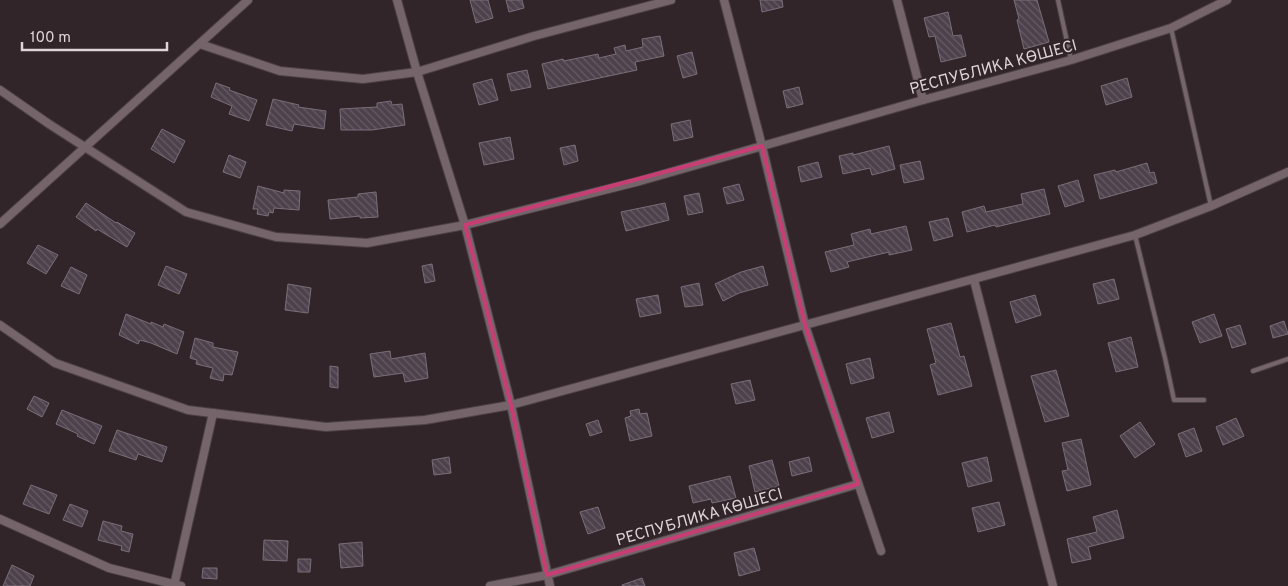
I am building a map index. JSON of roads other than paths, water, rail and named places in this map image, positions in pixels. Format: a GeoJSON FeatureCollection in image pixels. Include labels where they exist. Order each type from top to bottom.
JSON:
{"type":"FeatureCollection","features":[{"type":"Feature","properties":{"kind":"street"},"geometry":{"type":"LineString","coordinates":[[0,224],[248,0]]}},
{"type":"Feature","properties":{"kind":"street"},"geometry":{"type":"LineString","coordinates":[[397,0],[417,72],[465,225],[511,405],[546,575],[550,586]]}},
{"type":"Feature","properties":{"kind":"street"},"geometry":{"type":"LineString","coordinates":[[200,44],[280,70],[363,80],[417,72],[534,36],[671,0]]}},
{"type":"Feature","properties":{"kind":"street"},"geometry":{"type":"LineString","coordinates":[[724,0],[762,146],[805,325],[881,551]]}},
{"type":"Feature","properties":{"kind":"street"},"geometry":{"type":"LineString","coordinates":[[897,0],[923,100]]}},
{"type":"Feature","properties":{"kind":"street","name":"РЕСПУБЛИКА КӨШЕСІ"},"geometry":{"type":"LineString","coordinates":[[0,90],[85,148],[186,212],[276,237],[367,243],[465,225],[640,181],[1071,60],[1172,28],[1227,0]]}},
{"type":"Feature","properties":{"kind":"street"},"geometry":{"type":"LineString","coordinates":[[0,325],[55,364],[188,410],[326,427],[425,420],[511,405],[1135,235],[1211,206],[1288,172]]}},
{"type":"Feature","properties":{"kind":"street"},"geometry":{"type":"LineString","coordinates":[[974,280],[1052,586]]}},
{"type":"Feature","properties":{"kind":"street"},"geometry":{"type":"LineString","coordinates":[[0,519],[109,568],[176,585],[212,413]]}},
{"type":"Feature","properties":{"kind":"street","name":"РЕСПУБЛИКА КӨШЕСІ"},"geometry":{"type":"LineString","coordinates":[[490,586],[546,575],[858,484]]}},
{"type":"Feature","properties":{"kind":"lane"},"geometry":{"type":"LineString","coordinates":[[1058,0],[1071,60]]}},
{"type":"Feature","properties":{"kind":"lane"},"geometry":{"type":"LineString","coordinates":[[1172,28],[1211,206]]}},
{"type":"Feature","properties":{"kind":"lane"},"geometry":{"type":"LineString","coordinates":[[1135,235],[1174,400],[1204,400]]}},
{"type":"Feature","properties":{"kind":"lane"},"geometry":{"type":"LineString","coordinates":[[1253,371],[1288,359]]}}]}
